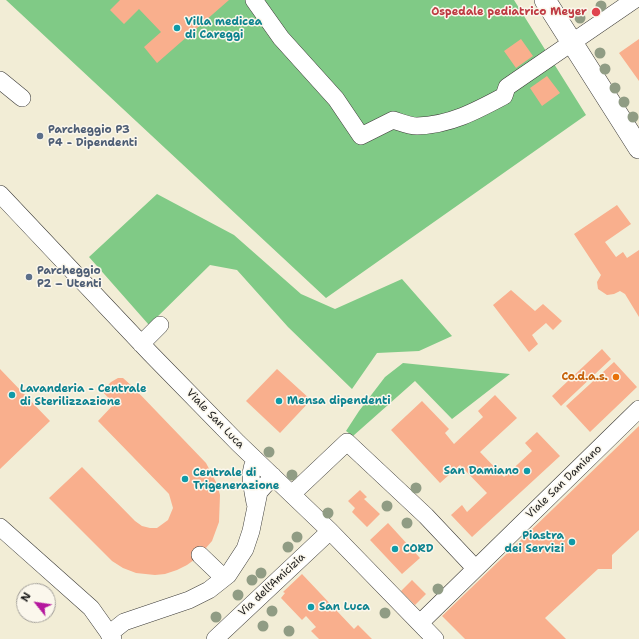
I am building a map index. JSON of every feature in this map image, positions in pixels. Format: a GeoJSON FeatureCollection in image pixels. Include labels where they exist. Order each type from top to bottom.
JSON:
{"type":"FeatureCollection","features":[{"type":"Feature","properties":{"kind":"main road"},"geometry":{"type":"LineString","coordinates":[[545,0],[639,148]]}},
{"type":"Feature","properties":{"kind":"street"},"geometry":{"type":"LineString","coordinates":[[254,0],[281,38],[336,99],[361,136],[393,120],[416,126],[440,123],[467,116],[504,96],[507,87],[634,0]]}},
{"type":"Feature","properties":{"kind":"street"},"geometry":{"type":"LineString","coordinates":[[0,80],[22,98]]}},
{"type":"Feature","properties":{"kind":"street","name":"Viale San Luca"},"geometry":{"type":"LineString","coordinates":[[0,194],[141,344],[256,460],[330,531],[435,639]]}},
{"type":"Feature","properties":{"kind":"street"},"geometry":{"type":"LineString","coordinates":[[141,344],[160,325]]}},
{"type":"Feature","properties":{"kind":"street","name":"Viale San Damiano"},"geometry":{"type":"LineString","coordinates":[[420,623],[639,409]]}},
{"type":"Feature","properties":{"kind":"street"},"geometry":{"type":"LineString","coordinates":[[292,494],[347,442],[426,516],[476,568]]}},
{"type":"Feature","properties":{"kind":"street"},"geometry":{"type":"LineString","coordinates":[[255,508],[251,471],[253,463],[256,460]]}},
{"type":"Feature","properties":{"kind":"street"},"geometry":{"type":"LineString","coordinates":[[0,527],[91,608],[111,636],[124,622],[190,600],[209,590],[228,575],[245,549],[251,531],[259,492],[273,476]]}},
{"type":"Feature","properties":{"kind":"street","name":"Via dell'Amicizia"},"geometry":{"type":"LineString","coordinates":[[215,639],[330,531]]}},
{"type":"Feature","properties":{"kind":"street"},"geometry":{"type":"LineString","coordinates":[[200,555],[224,578]]}},
{"type":"Feature","properties":{"kind":"green space"},"geometry":{"type":"Polygon","coordinates":[[[6,0],[514,0],[586,115],[326,298],[6,0]]]}},
{"type":"Feature","properties":{"kind":"green space"},"geometry":{"type":"Polygon","coordinates":[[[157,194],[234,235],[301,294],[335,309],[402,279],[452,336],[419,351],[377,353],[352,389],[288,327],[237,270],[210,265],[149,325],[89,257],[157,194]]]}},
{"type":"Feature","properties":{"kind":"green space"},"geometry":{"type":"Polygon","coordinates":[[[403,363],[510,374],[452,419],[415,381],[353,436],[346,431],[385,377],[403,363]]]}},
{"type":"Feature","properties":{"kind":"building","name":"Villa medicea di Careggi"},"geometry":{"type":"Polygon","coordinates":[[[120,0],[229,0],[157,63],[144,47],[161,32],[139,9],[124,24],[110,10],[120,0]]]}},
{"type":"Feature","properties":{"kind":"building"},"geometry":{"type":"Polygon","coordinates":[[[521,39],[533,56],[516,68],[504,51],[521,39]]]}},
{"type":"Feature","properties":{"kind":"building"},"geometry":{"type":"Polygon","coordinates":[[[639,39],[639,81],[619,53],[639,39]]]}},
{"type":"Feature","properties":{"kind":"building"},"geometry":{"type":"Polygon","coordinates":[[[547,76],[560,93],[542,106],[530,88],[547,76]]]}},
{"type":"Feature","properties":{"kind":"building"},"geometry":{"type":"Polygon","coordinates":[[[617,205],[631,224],[605,242],[616,257],[623,252],[627,258],[639,250],[639,317],[625,294],[620,291],[607,295],[598,289],[597,282],[601,275],[574,234],[617,205]]]}},
{"type":"Feature","properties":{"kind":"building"},"geometry":{"type":"Polygon","coordinates":[[[511,290],[535,311],[543,304],[562,321],[553,330],[546,323],[532,335],[538,344],[529,352],[493,305],[511,290]]]}},
{"type":"Feature","properties":{"kind":"building"},"geometry":{"type":"Polygon","coordinates":[[[602,349],[611,359],[561,406],[552,396],[602,349]]]}},
{"type":"Feature","properties":{"kind":"building","name":"Co.d.a.s."},"geometry":{"type":"Polygon","coordinates":[[[614,362],[637,387],[590,432],[566,406],[614,362]]]}},
{"type":"Feature","properties":{"kind":"building","name":"Lavanderia - Centrale di Sterilizzazione"},"geometry":{"type":"Polygon","coordinates":[[[0,369],[50,421],[0,469],[0,369]]]}},
{"type":"Feature","properties":{"kind":"building","name":"Mensa dipendenti"},"geometry":{"type":"Polygon","coordinates":[[[277,369],[311,400],[280,433],[246,401],[277,369]]]}},
{"type":"Feature","properties":{"kind":"building","name":"Centrale di Trigenerazione"},"geometry":{"type":"Polygon","coordinates":[[[118,378],[123,378],[133,387],[206,463],[217,484],[220,495],[219,522],[212,541],[198,557],[187,565],[165,574],[155,575],[136,573],[123,568],[112,561],[49,498],[82,467],[135,521],[142,526],[157,528],[168,520],[173,508],[169,494],[98,421],[114,404],[102,391],[111,382],[118,378]]]}},
{"type":"Feature","properties":{"kind":"building","name":"San Damiano"},"geometry":{"type":"Polygon","coordinates":[[[495,395],[517,418],[480,452],[504,477],[532,451],[525,443],[537,432],[560,456],[472,537],[451,515],[462,505],[467,512],[487,493],[460,465],[440,483],[391,430],[422,401],[449,429],[445,433],[454,444],[483,417],[478,411],[495,395]]]}},
{"type":"Feature","properties":{"kind":"building","name":"Piastra dei Servizi"},"geometry":{"type":"Polygon","coordinates":[[[639,426],[639,530],[612,555],[612,569],[598,569],[545,618],[566,639],[465,639],[442,616],[639,426]]]}},
{"type":"Feature","properties":{"kind":"building"},"geometry":{"type":"Polygon","coordinates":[[[360,490],[367,497],[364,499],[380,514],[367,527],[352,512],[355,508],[348,501],[360,490]]]}},
{"type":"Feature","properties":{"kind":"building","name":"CORD"},"geometry":{"type":"Polygon","coordinates":[[[388,523],[420,558],[402,574],[370,540],[388,523]]]}},
{"type":"Feature","properties":{"kind":"building","name":"San Luca"},"geometry":{"type":"Polygon","coordinates":[[[302,574],[354,629],[358,625],[372,639],[319,639],[311,631],[316,627],[306,616],[302,620],[281,598],[285,593],[283,592],[302,574]]]}},
{"type":"Feature","properties":{"kind":"building"},"geometry":{"type":"Polygon","coordinates":[[[412,580],[426,594],[415,605],[401,591],[412,580]]]}},
{"type":"Feature","properties":{"kind":"place","name":"Ospedale pediatrico Meyer"},"geometry":{"type":"Point","coordinates":[596,12]}},
{"type":"Feature","properties":{"kind":"place","name":"Villa medicea di Careggi"},"geometry":{"type":"Point","coordinates":[177,28]}},
{"type":"Feature","properties":{"kind":"place","name":"Parcheggio P3 P4 - Dipendenti"},"geometry":{"type":"Point","coordinates":[40,136]}},
{"type":"Feature","properties":{"kind":"place","name":"Parcheggio P2 – Utenti"},"geometry":{"type":"Point","coordinates":[29,277]}},
{"type":"Feature","properties":{"kind":"place","name":"Co.d.a.s."},"geometry":{"type":"Point","coordinates":[616,377]}},
{"type":"Feature","properties":{"kind":"place","name":"Lavanderia - Centrale di Sterilizzazione"},"geometry":{"type":"Point","coordinates":[12,395]}},
{"type":"Feature","properties":{"kind":"place","name":"Mensa dipendenti"},"geometry":{"type":"Point","coordinates":[279,401]}},
{"type":"Feature","properties":{"kind":"place","name":"San Damiano"},"geometry":{"type":"Point","coordinates":[527,471]}},
{"type":"Feature","properties":{"kind":"place","name":"Centrale di Trigenerazione"},"geometry":{"type":"Point","coordinates":[185,479]}},
{"type":"Feature","properties":{"kind":"place","name":"Piastra dei Servizi"},"geometry":{"type":"Point","coordinates":[572,542]}},
{"type":"Feature","properties":{"kind":"place","name":"CORD"},"geometry":{"type":"Point","coordinates":[395,549]}},
{"type":"Feature","properties":{"kind":"place","name":"San Luca"},"geometry":{"type":"Point","coordinates":[311,607]}}]}
